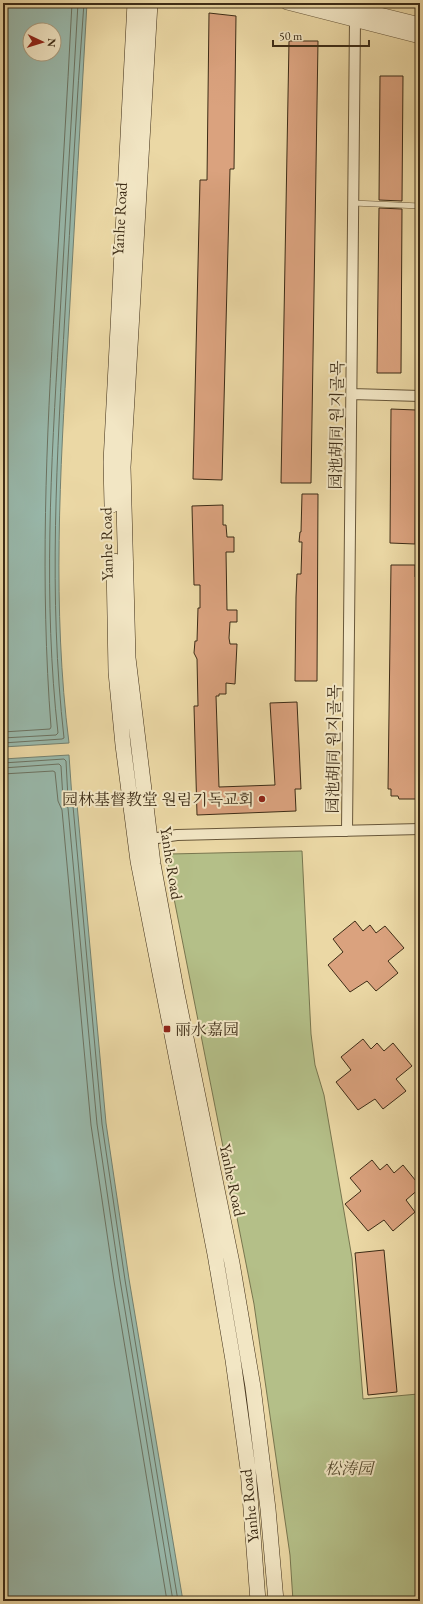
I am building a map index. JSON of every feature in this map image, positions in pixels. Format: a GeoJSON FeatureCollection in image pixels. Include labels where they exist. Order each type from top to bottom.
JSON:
{"type":"FeatureCollection","features":[{"type":"Feature","properties":{"kind":"main road","name":"Yanhe Road"},"geometry":{"type":"LineString","coordinates":[[135,3],[111,462],[116,672],[123,746],[167,946],[232,1262],[245,1337],[260,1437],[276,1601]]}},
{"type":"Feature","properties":{"kind":"main road","name":"Yanhe Road"},"geometry":{"type":"LineString","coordinates":[[150,3],[122,482],[128,658],[143,840],[233,1360],[248,1469],[258,1601]]}},
{"type":"Feature","properties":{"kind":"street"},"geometry":{"type":"LineString","coordinates":[[287,3],[420,37]]}},
{"type":"Feature","properties":{"kind":"street"},"geometry":{"type":"LineString","coordinates":[[342,4],[420,24]]}},
{"type":"Feature","properties":{"kind":"street","name":"园池胡同 원지골목"},"geometry":{"type":"LineString","coordinates":[[347,831],[352,394],[354,20]]}},
{"type":"Feature","properties":{"kind":"street"},"geometry":{"type":"LineString","coordinates":[[352,394],[420,396]]}},
{"type":"Feature","properties":{"kind":"street"},"geometry":{"type":"LineString","coordinates":[[143,840],[177,835],[420,830]]}},
{"type":"Feature","properties":{"kind":"lane"},"geometry":{"type":"LineString","coordinates":[[353,203],[420,206]]}},
{"type":"Feature","properties":{"kind":"green space","name":"松涛园"},"geometry":{"type":"Polygon","coordinates":[[[302,851],[311,1034],[315,1065],[324,1095],[352,1258],[363,1399],[418,1394],[420,1414],[420,1601],[293,1601],[290,1555],[254,1304],[168,868],[170,854],[302,851]]]}},
{"type":"Feature","properties":{"kind":"water"},"geometry":{"type":"Polygon","coordinates":[[[3,3],[87,3],[60,490],[59,591],[64,693],[69,743],[3,747],[3,3]]]}},
{"type":"Feature","properties":{"kind":"water"},"geometry":{"type":"Polygon","coordinates":[[[69,755],[72,798],[77,804],[106,1123],[129,1279],[183,1601],[3,1601],[3,759],[69,755]]]}},
{"type":"Feature","properties":{"kind":"building"},"geometry":{"type":"Polygon","coordinates":[[[209,13],[236,16],[234,169],[230,169],[222,480],[193,479],[200,180],[207,180],[209,13]]]}},
{"type":"Feature","properties":{"kind":"building"},"geometry":{"type":"Polygon","coordinates":[[[289,41],[318,41],[311,483],[281,483],[289,41]]]}},
{"type":"Feature","properties":{"kind":"building"},"geometry":{"type":"Polygon","coordinates":[[[380,76],[403,76],[402,201],[379,200],[380,76]]]}},
{"type":"Feature","properties":{"kind":"building"},"geometry":{"type":"Polygon","coordinates":[[[379,208],[402,209],[401,373],[377,373],[379,208]]]}},
{"type":"Feature","properties":{"kind":"building"},"geometry":{"type":"Polygon","coordinates":[[[391,409],[416,410],[415,544],[390,543],[391,409]]]}},
{"type":"Feature","properties":{"kind":"building"},"geometry":{"type":"Polygon","coordinates":[[[302,494],[318,494],[317,681],[295,681],[296,597],[297,574],[301,574],[302,542],[299,542],[301,532],[302,494]]]}},
{"type":"Feature","properties":{"kind":"building"},"geometry":{"type":"Polygon","coordinates":[[[223,505],[223,525],[226,525],[227,537],[234,537],[234,552],[226,552],[227,610],[237,610],[237,622],[230,622],[229,638],[230,644],[237,644],[235,684],[226,683],[226,694],[219,694],[219,696],[216,696],[219,787],[275,785],[270,703],[297,702],[301,789],[295,789],[296,811],[197,815],[194,706],[198,706],[197,659],[194,653],[195,641],[197,641],[198,608],[200,608],[200,585],[194,585],[192,506],[223,505]]]}},
{"type":"Feature","properties":{"kind":"building"},"geometry":{"type":"Polygon","coordinates":[[[391,565],[415,565],[417,590],[419,590],[416,783],[420,783],[420,799],[399,799],[398,796],[391,796],[391,789],[388,789],[391,565]]]}},
{"type":"Feature","properties":{"kind":"building"},"geometry":{"type":"Polygon","coordinates":[[[355,921],[363,931],[370,925],[376,933],[385,926],[404,948],[388,961],[398,973],[376,991],[367,981],[350,992],[328,965],[343,952],[333,939],[355,921]]]}},
{"type":"Feature","properties":{"kind":"building"},"geometry":{"type":"Polygon","coordinates":[[[363,1039],[371,1049],[377,1043],[384,1051],[393,1043],[412,1066],[396,1079],[406,1091],[383,1109],[375,1099],[358,1110],[336,1082],[351,1070],[341,1057],[363,1039]]]}},
{"type":"Feature","properties":{"kind":"building"},"geometry":{"type":"Polygon","coordinates":[[[372,1160],[380,1170],[387,1164],[394,1173],[403,1165],[420,1186],[420,1188],[406,1200],[415,1212],[393,1231],[384,1220],[368,1231],[345,1204],[361,1191],[350,1178],[372,1160]]]}},
{"type":"Feature","properties":{"kind":"building"},"geometry":{"type":"Polygon","coordinates":[[[384,1250],[397,1392],[368,1395],[355,1253],[384,1250]]]}},
{"type":"Feature","properties":{"kind":"place","name":"园林基督教堂 원림기독교회"},"geometry":{"type":"Point","coordinates":[262,799]}},
{"type":"Feature","properties":{"kind":"place","name":"丽水嘉园"},"geometry":{"type":"Point","coordinates":[167,1029]}}]}
